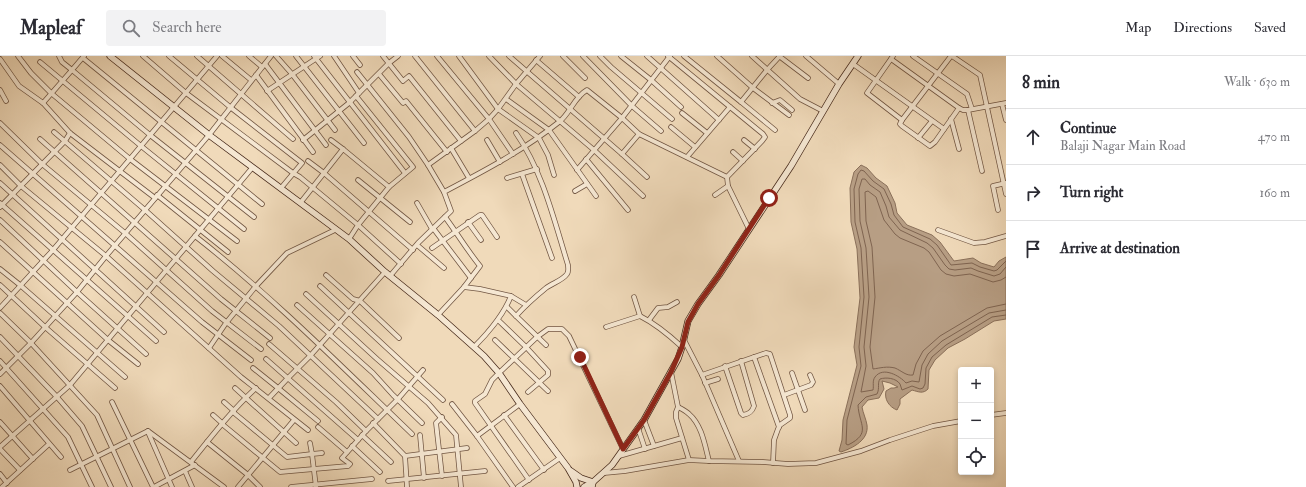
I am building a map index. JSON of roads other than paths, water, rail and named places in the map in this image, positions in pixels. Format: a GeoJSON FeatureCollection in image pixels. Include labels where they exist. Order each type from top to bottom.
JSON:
{"type":"FeatureCollection","features":[{"type":"Feature","properties":{"kind":"street"},"geometry":{"type":"LineString","coordinates":[[18,56],[31,73],[51,93],[130,159],[166,185],[237,241]]}},
{"type":"Feature","properties":{"kind":"street"},"geometry":{"type":"LineString","coordinates":[[59,56],[62,62],[150,135],[254,217]]}},
{"type":"Feature","properties":{"kind":"street"},"geometry":{"type":"LineString","coordinates":[[110,56],[252,168],[301,202],[335,230],[349,239],[388,274],[438,315],[474,348],[499,373],[520,404],[568,468],[576,482],[577,487]]}},
{"type":"Feature","properties":{"kind":"street"},"geometry":{"type":"LineString","coordinates":[[143,56],[220,120],[300,177],[358,225],[401,264]]}},
{"type":"Feature","properties":{"kind":"street"},"geometry":{"type":"LineString","coordinates":[[169,56],[230,107],[302,163],[281,188]]}},
{"type":"Feature","properties":{"kind":"street"},"geometry":{"type":"LineString","coordinates":[[197,56],[293,139]]}},
{"type":"Feature","properties":{"kind":"street"},"geometry":{"type":"LineString","coordinates":[[0,306],[53,250],[217,56]]}},
{"type":"Feature","properties":{"kind":"street"},"geometry":{"type":"LineString","coordinates":[[222,56],[251,80]]}},
{"type":"Feature","properties":{"kind":"street"},"geometry":{"type":"LineString","coordinates":[[249,56],[263,66],[278,83],[326,145]]}},
{"type":"Feature","properties":{"kind":"street"},"geometry":{"type":"LineString","coordinates":[[0,374],[67,304],[144,210],[209,135],[240,93],[256,76],[271,56]]}},
{"type":"Feature","properties":{"kind":"street"},"geometry":{"type":"LineString","coordinates":[[276,56],[292,74],[335,130]]}},
{"type":"Feature","properties":{"kind":"street"},"geometry":{"type":"LineString","coordinates":[[296,56],[364,143]]}},
{"type":"Feature","properties":{"kind":"street"},"geometry":{"type":"LineString","coordinates":[[334,56],[358,94],[413,167],[389,188],[358,225],[349,239]]}},
{"type":"Feature","properties":{"kind":"street"},"geometry":{"type":"LineString","coordinates":[[353,56],[360,65]]}},
{"type":"Feature","properties":{"kind":"street"},"geometry":{"type":"LineString","coordinates":[[383,56],[403,81],[409,76],[461,141]]}},
{"type":"Feature","properties":{"kind":"street"},"geometry":{"type":"LineString","coordinates":[[303,140],[349,103],[398,56]]}},
{"type":"Feature","properties":{"kind":"street"},"geometry":{"type":"LineString","coordinates":[[415,56],[475,131]]}},
{"type":"Feature","properties":{"kind":"street"},"geometry":{"type":"LineString","coordinates":[[437,56],[489,119],[513,154]]}},
{"type":"Feature","properties":{"kind":"street"},"geometry":{"type":"LineString","coordinates":[[459,56],[498,109],[539,138],[548,155],[554,175]]}},
{"type":"Feature","properties":{"kind":"street"},"geometry":{"type":"LineString","coordinates":[[489,56],[516,84],[594,150],[643,196]]}},
{"type":"Feature","properties":{"kind":"street"},"geometry":{"type":"LineString","coordinates":[[509,56],[570,108],[646,177]]}},
{"type":"Feature","properties":{"kind":"street"},"geometry":{"type":"LineString","coordinates":[[428,165],[489,119],[540,56]]}},
{"type":"Feature","properties":{"kind":"street"},"geometry":{"type":"LineString","coordinates":[[563,56],[585,78]]}},
{"type":"Feature","properties":{"kind":"street"},"geometry":{"type":"LineString","coordinates":[[583,56],[632,106],[661,131]]}},
{"type":"Feature","properties":{"kind":"street"},"geometry":{"type":"LineString","coordinates":[[600,56],[610,67],[672,119]]}},
{"type":"Feature","properties":{"kind":"street"},"geometry":{"type":"LineString","coordinates":[[621,56],[681,106]]}},
{"type":"Feature","properties":{"kind":"street"},"geometry":{"type":"LineString","coordinates":[[647,56],[719,120]]}},
{"type":"Feature","properties":{"kind":"street"},"geometry":{"type":"LineString","coordinates":[[577,170],[632,106],[669,56],[765,137],[727,177]]}},
{"type":"Feature","properties":{"kind":"street"},"geometry":{"type":"LineString","coordinates":[[684,56],[775,130]]}},
{"type":"Feature","properties":{"kind":"street"},"geometry":{"type":"LineString","coordinates":[[716,56],[753,88],[789,115]]}},
{"type":"Feature","properties":{"kind":"street"},"geometry":{"type":"LineString","coordinates":[[752,56],[800,99],[823,111]]}},
{"type":"Feature","properties":{"kind":"street"},"geometry":{"type":"LineString","coordinates":[[741,102],[780,56],[808,78]]}},
{"type":"Feature","properties":{"kind":"street"},"geometry":{"type":"LineString","coordinates":[[806,56],[839,84]]}},
{"type":"Feature","properties":{"kind":"street"},"geometry":{"type":"LineString","coordinates":[[584,487],[593,484],[604,472],[618,456],[644,420],[671,372],[682,347],[688,322],[698,304],[719,275],[791,166],[839,84],[858,56]]}},
{"type":"Feature","properties":{"kind":"street"},"geometry":{"type":"LineString","coordinates":[[914,56],[967,94],[982,171]]}},
{"type":"Feature","properties":{"kind":"street"},"geometry":{"type":"LineString","coordinates":[[959,108],[935,142],[930,146],[900,124],[912,106],[952,56],[980,75],[1005,183],[1006,194]]}},
{"type":"Feature","properties":{"kind":"street"},"geometry":{"type":"LineString","coordinates":[[42,104],[84,57],[160,122],[262,204]]}},
{"type":"Feature","properties":{"kind":"street"},"geometry":{"type":"LineString","coordinates":[[267,91],[317,57],[349,103],[404,174]]}},
{"type":"Feature","properties":{"kind":"street"},"geometry":{"type":"LineString","coordinates":[[902,120],[867,95],[867,92],[892,58],[928,86],[963,110],[1004,103],[1006,120]]}},
{"type":"Feature","properties":{"kind":"street"},"geometry":{"type":"LineString","coordinates":[[0,59],[19,86],[42,104],[70,132],[228,252]]}},
{"type":"Feature","properties":{"kind":"street"},"geometry":{"type":"LineString","coordinates":[[536,60],[579,97]]}},
{"type":"Feature","properties":{"kind":"street"},"geometry":{"type":"LineString","coordinates":[[40,62],[244,229]]}},
{"type":"Feature","properties":{"kind":"street"},"geometry":{"type":"LineString","coordinates":[[853,64],[944,129]]}},
{"type":"Feature","properties":{"kind":"street"},"geometry":{"type":"LineString","coordinates":[[269,398],[310,356],[348,312],[388,274],[401,264],[432,228],[451,211],[444,192],[409,137],[356,72]]}},
{"type":"Feature","properties":{"kind":"street"},"geometry":{"type":"LineString","coordinates":[[379,74],[403,103],[406,101],[446,152]]}},
{"type":"Feature","properties":{"kind":"street"},"geometry":{"type":"LineString","coordinates":[[256,76],[313,152]]}},
{"type":"Feature","properties":{"kind":"street"},"geometry":{"type":"LineString","coordinates":[[0,90],[6,101]]}},
{"type":"Feature","properties":{"kind":"street"},"geometry":{"type":"LineString","coordinates":[[444,192],[500,162],[539,138],[561,121],[579,97],[585,91],[589,90],[639,134],[727,177]]}},
{"type":"Feature","properties":{"kind":"street"},"geometry":{"type":"LineString","coordinates":[[506,99],[550,130],[596,196]]}},
{"type":"Feature","properties":{"kind":"street"},"geometry":{"type":"LineString","coordinates":[[772,103],[780,100],[792,110]]}},
{"type":"Feature","properties":{"kind":"street"},"geometry":{"type":"LineString","coordinates":[[687,157],[730,107]]}},
{"type":"Feature","properties":{"kind":"street"},"geometry":{"type":"LineString","coordinates":[[682,113],[707,133]]}},
{"type":"Feature","properties":{"kind":"street"},"geometry":{"type":"LineString","coordinates":[[951,119],[959,149]]}},
{"type":"Feature","properties":{"kind":"street"},"geometry":{"type":"LineString","coordinates":[[918,138],[932,121]]}},
{"type":"Feature","properties":{"kind":"street"},"geometry":{"type":"LineString","coordinates":[[0,123],[42,164],[125,233],[226,323],[261,349]]}},
{"type":"Feature","properties":{"kind":"street"},"geometry":{"type":"LineString","coordinates":[[671,127],[695,147]]}},
{"type":"Feature","properties":{"kind":"street"},"geometry":{"type":"LineString","coordinates":[[54,132],[213,271],[279,326],[378,419]]}},
{"type":"Feature","properties":{"kind":"street"},"geometry":{"type":"LineString","coordinates":[[70,132],[54,152],[13,195],[1,205],[156,341]]}},
{"type":"Feature","properties":{"kind":"street"},"geometry":{"type":"LineString","coordinates":[[516,133],[525,146],[537,169],[553,214],[569,270],[562,279],[547,287],[516,316]]}},
{"type":"Feature","properties":{"kind":"street"},"geometry":{"type":"LineString","coordinates":[[622,154],[639,134]]}},
{"type":"Feature","properties":{"kind":"street"},"geometry":{"type":"LineString","coordinates":[[40,139],[235,311],[270,338]]}},
{"type":"Feature","properties":{"kind":"street"},"geometry":{"type":"LineString","coordinates":[[331,140],[389,188]]}},
{"type":"Feature","properties":{"kind":"street"},"geometry":{"type":"LineString","coordinates":[[487,140],[500,162]]}},
{"type":"Feature","properties":{"kind":"street"},"geometry":{"type":"LineString","coordinates":[[744,140],[755,149]]}},
{"type":"Feature","properties":{"kind":"street"},"geometry":{"type":"LineString","coordinates":[[0,145],[217,335],[251,360]]}},
{"type":"Feature","properties":{"kind":"street"},"geometry":{"type":"LineString","coordinates":[[451,148],[469,178]]}},
{"type":"Feature","properties":{"kind":"street"},"geometry":{"type":"LineString","coordinates":[[301,202],[343,149]]}},
{"type":"Feature","properties":{"kind":"street"},"geometry":{"type":"LineString","coordinates":[[733,152],[743,161]]}},
{"type":"Feature","properties":{"kind":"street"},"geometry":{"type":"LineString","coordinates":[[586,159],[628,210]]}},
{"type":"Feature","properties":{"kind":"street"},"geometry":{"type":"LineString","coordinates":[[308,161],[413,250]]}},
{"type":"Feature","properties":{"kind":"street"},"geometry":{"type":"LineString","coordinates":[[0,165],[21,186],[106,256],[209,348],[294,420],[308,430]]}},
{"type":"Feature","properties":{"kind":"street"},"geometry":{"type":"LineString","coordinates":[[20,470],[0,448],[70,385],[252,168]]}},
{"type":"Feature","properties":{"kind":"street"},"geometry":{"type":"LineString","coordinates":[[507,178],[537,169]]}},
{"type":"Feature","properties":{"kind":"street"},"geometry":{"type":"LineString","coordinates":[[522,174],[552,258]]}},
{"type":"Feature","properties":{"kind":"street"},"geometry":{"type":"LineString","coordinates":[[727,177],[728,186],[749,229]]}},
{"type":"Feature","properties":{"kind":"street"},"geometry":{"type":"LineString","coordinates":[[358,180],[410,222]]}},
{"type":"Feature","properties":{"kind":"street"},"geometry":{"type":"LineString","coordinates":[[0,183],[61,239],[96,268],[164,332]]}},
{"type":"Feature","properties":{"kind":"street"},"geometry":{"type":"LineString","coordinates":[[998,210],[992,186],[1005,183]]}},
{"type":"Feature","properties":{"kind":"street"},"geometry":{"type":"LineString","coordinates":[[575,191],[587,184]]}},
{"type":"Feature","properties":{"kind":"street"},"geometry":{"type":"LineString","coordinates":[[715,195],[728,186]]}},
{"type":"Feature","properties":{"kind":"street"},"geometry":{"type":"LineString","coordinates":[[416,203],[432,228],[443,240],[471,278]]}},
{"type":"Feature","properties":{"kind":"street"},"geometry":{"type":"LineString","coordinates":[[432,248],[478,215],[482,216],[497,237]]}},
{"type":"Feature","properties":{"kind":"street"},"geometry":{"type":"LineString","coordinates":[[438,315],[464,287],[480,266],[446,217]]}},
{"type":"Feature","properties":{"kind":"street"},"geometry":{"type":"LineString","coordinates":[[0,220],[146,354]]}},
{"type":"Feature","properties":{"kind":"street"},"geometry":{"type":"LineString","coordinates":[[468,222],[481,240]]}},
{"type":"Feature","properties":{"kind":"street"},"geometry":{"type":"LineString","coordinates":[[209,348],[235,311],[287,253],[335,230]]}},
{"type":"Feature","properties":{"kind":"street"},"geometry":{"type":"LineString","coordinates":[[938,230],[974,242],[985,242],[1006,236]]}},
{"type":"Feature","properties":{"kind":"street"},"geometry":{"type":"LineString","coordinates":[[195,236],[256,286],[320,345],[412,434]]}},
{"type":"Feature","properties":{"kind":"street"},"geometry":{"type":"LineString","coordinates":[[0,242],[67,304],[138,364]]}},
{"type":"Feature","properties":{"kind":"street"},"geometry":{"type":"LineString","coordinates":[[417,245],[444,268]]}},
{"type":"Feature","properties":{"kind":"street"},"geometry":{"type":"LineString","coordinates":[[0,269],[125,377]]}},
{"type":"Feature","properties":{"kind":"street"},"geometry":{"type":"LineString","coordinates":[[326,275],[354,300],[360,301],[399,338]]}},
{"type":"Feature","properties":{"kind":"street"},"geometry":{"type":"LineString","coordinates":[[0,285],[45,327],[116,388]]}},
{"type":"Feature","properties":{"kind":"street"},"geometry":{"type":"LineString","coordinates":[[320,286],[443,400]]}},
{"type":"Feature","properties":{"kind":"street"},"geometry":{"type":"LineString","coordinates":[[464,287],[511,296],[526,306]]}},
{"type":"Feature","properties":{"kind":"street"},"geometry":{"type":"LineString","coordinates":[[306,294],[442,417],[456,435],[461,487]]}},
{"type":"Feature","properties":{"kind":"street"},"geometry":{"type":"LineString","coordinates":[[474,348],[498,320],[511,296]]}},
{"type":"Feature","properties":{"kind":"street"},"geometry":{"type":"LineString","coordinates":[[634,297],[640,316]]}},
{"type":"Feature","properties":{"kind":"street"},"geometry":{"type":"LineString","coordinates":[[649,320],[658,308],[668,307],[677,302]]}},
{"type":"Feature","properties":{"kind":"street"},"geometry":{"type":"LineString","coordinates":[[297,305],[373,373],[422,423]]}},
{"type":"Feature","properties":{"kind":"street"},"geometry":{"type":"LineString","coordinates":[[506,307],[546,346]]}},
{"type":"Feature","properties":{"kind":"street"},"geometry":{"type":"LineString","coordinates":[[0,313],[31,343],[97,415],[130,487]]}},
{"type":"Feature","properties":{"kind":"street"},"geometry":{"type":"LineString","coordinates":[[606,327],[640,316],[649,320],[682,347]]}},
{"type":"Feature","properties":{"kind":"street"},"geometry":{"type":"LineString","coordinates":[[498,320],[548,371],[548,375],[528,392]]}},
{"type":"Feature","properties":{"kind":"street"},"geometry":{"type":"LineString","coordinates":[[528,480],[475,401],[485,394],[492,380],[499,373],[537,337],[548,329],[562,329],[569,336],[623,449]]}},
{"type":"Feature","properties":{"kind":"street"},"geometry":{"type":"LineString","coordinates":[[0,337],[82,426],[111,487]]}},
{"type":"Feature","properties":{"kind":"street"},"geometry":{"type":"LineString","coordinates":[[495,340],[548,391]]}},
{"type":"Feature","properties":{"kind":"street"},"geometry":{"type":"LineString","coordinates":[[684,340],[702,375],[739,461]]}},
{"type":"Feature","properties":{"kind":"street"},"geometry":{"type":"LineString","coordinates":[[269,344],[336,402],[390,462]]}},
{"type":"Feature","properties":{"kind":"street"},"geometry":{"type":"LineString","coordinates":[[702,375],[766,353],[770,354],[790,415],[790,418],[779,427],[774,440],[773,463]]}},
{"type":"Feature","properties":{"kind":"street"},"geometry":{"type":"LineString","coordinates":[[754,357],[779,427]]}},
{"type":"Feature","properties":{"kind":"street"},"geometry":{"type":"LineString","coordinates":[[266,359],[358,440]]}},
{"type":"Feature","properties":{"kind":"street"},"geometry":{"type":"LineString","coordinates":[[0,361],[68,437],[92,487]]}},
{"type":"Feature","properties":{"kind":"street"},"geometry":{"type":"LineString","coordinates":[[725,366],[741,413],[743,415],[747,414],[751,412],[754,406],[741,361]]}},
{"type":"Feature","properties":{"kind":"street"},"geometry":{"type":"LineString","coordinates":[[253,368],[318,421]]}},
{"type":"Feature","properties":{"kind":"street"},"geometry":{"type":"LineString","coordinates":[[213,416],[280,472],[348,466],[350,464],[342,458],[373,423],[398,399],[423,370]]}},
{"type":"Feature","properties":{"kind":"street"},"geometry":{"type":"LineString","coordinates":[[671,372],[678,407],[675,415],[688,460]]}},
{"type":"Feature","properties":{"kind":"street"},"geometry":{"type":"LineString","coordinates":[[792,373],[805,410]]}},
{"type":"Feature","properties":{"kind":"street"},"geometry":{"type":"LineString","coordinates":[[784,395],[812,384],[810,375]]}},
{"type":"Feature","properties":{"kind":"street"},"geometry":{"type":"LineString","coordinates":[[705,383],[718,378]]}},
{"type":"Feature","properties":{"kind":"street"},"geometry":{"type":"LineString","coordinates":[[0,386],[60,457]]}},
{"type":"Feature","properties":{"kind":"street"},"geometry":{"type":"LineString","coordinates":[[235,388],[296,442]]}},
{"type":"Feature","properties":{"kind":"street"},"geometry":{"type":"LineString","coordinates":[[112,402],[154,487],[185,471],[193,464],[207,442],[246,397],[256,388]]}},
{"type":"Feature","properties":{"kind":"street"},"geometry":{"type":"LineString","coordinates":[[224,402],[287,457],[322,453]]}},
{"type":"Feature","properties":{"kind":"street"},"geometry":{"type":"LineString","coordinates":[[452,404],[478,436],[514,487]]}},
{"type":"Feature","properties":{"kind":"street"},"geometry":{"type":"LineString","coordinates":[[478,436],[490,425],[520,404]]}},
{"type":"Feature","properties":{"kind":"street"},"geometry":{"type":"LineString","coordinates":[[678,407],[689,414],[695,421],[709,461]]}},
{"type":"Feature","properties":{"kind":"street"},"geometry":{"type":"LineString","coordinates":[[994,415],[1006,413]]}},
{"type":"Feature","properties":{"kind":"street"},"geometry":{"type":"LineString","coordinates":[[504,415],[544,470]]}},
{"type":"Feature","properties":{"kind":"street"},"geometry":{"type":"LineString","coordinates":[[442,417],[436,423],[442,476]]}},
{"type":"Feature","properties":{"kind":"street"},"geometry":{"type":"LineString","coordinates":[[238,487],[264,458],[294,420]]}},
{"type":"Feature","properties":{"kind":"street"},"geometry":{"type":"LineString","coordinates":[[644,420],[654,446]]}},
{"type":"Feature","properties":{"kind":"street"},"geometry":{"type":"LineString","coordinates":[[0,422],[33,459]]}},
{"type":"Feature","properties":{"kind":"street"},"geometry":{"type":"LineString","coordinates":[[604,472],[632,470],[688,460],[788,464],[816,463],[861,451],[933,426],[958,422]]}},
{"type":"Feature","properties":{"kind":"street"},"geometry":{"type":"LineString","coordinates":[[373,423],[405,456],[407,487]]}},
{"type":"Feature","properties":{"kind":"street"},"geometry":{"type":"LineString","coordinates":[[318,426],[347,452]]}},
{"type":"Feature","properties":{"kind":"street"},"geometry":{"type":"LineString","coordinates":[[638,428],[645,449]]}},
{"type":"Feature","properties":{"kind":"street"},"geometry":{"type":"LineString","coordinates":[[70,470],[148,431]]}},
{"type":"Feature","properties":{"kind":"street"},"geometry":{"type":"LineString","coordinates":[[148,431],[224,487]]}},
{"type":"Feature","properties":{"kind":"street"},"geometry":{"type":"LineString","coordinates":[[148,431],[172,487]]}},
{"type":"Feature","properties":{"kind":"street"},"geometry":{"type":"LineString","coordinates":[[420,435],[424,478]]}},
{"type":"Feature","properties":{"kind":"street"},"geometry":{"type":"LineString","coordinates":[[618,456],[682,438]]}},
{"type":"Feature","properties":{"kind":"street"},"geometry":{"type":"LineString","coordinates":[[207,442],[248,475],[260,487]]}},
{"type":"Feature","properties":{"kind":"street"},"geometry":{"type":"LineString","coordinates":[[310,442],[316,485]]}},
{"type":"Feature","properties":{"kind":"street"},"geometry":{"type":"LineString","coordinates":[[2,487],[49,444]]}},
{"type":"Feature","properties":{"kind":"street"},"geometry":{"type":"LineString","coordinates":[[352,446],[380,472]]}},
{"type":"Feature","properties":{"kind":"street"},"geometry":{"type":"LineString","coordinates":[[405,456],[467,448]]}},
{"type":"Feature","properties":{"kind":"street"},"geometry":{"type":"LineString","coordinates":[[518,487],[560,458]]}},
{"type":"Feature","properties":{"kind":"street"},"geometry":{"type":"LineString","coordinates":[[568,468],[581,478],[593,484]]}},
{"type":"Feature","properties":{"kind":"street"},"geometry":{"type":"LineString","coordinates":[[185,471],[192,487]]}},
{"type":"Feature","properties":{"kind":"street"},"geometry":{"type":"LineString","coordinates":[[388,481],[485,471]]}},
{"type":"Feature","properties":{"kind":"street"},"geometry":{"type":"LineString","coordinates":[[0,474],[7,482]]}},
{"type":"Feature","properties":{"kind":"street"},"geometry":{"type":"LineString","coordinates":[[291,487],[372,479]]}},
{"type":"Feature","properties":{"kind":"water"},"geometry":{"type":"Polygon","coordinates":[[[861,165],[867,168],[876,178],[887,186],[895,203],[897,213],[907,225],[932,235],[940,242],[954,261],[973,258],[981,263],[994,267],[999,261],[1006,257],[1006,319],[994,321],[948,348],[935,360],[929,370],[928,389],[923,392],[912,390],[900,399],[900,404],[897,410],[888,402],[886,391],[891,388],[898,387],[882,381],[884,389],[879,398],[868,400],[862,407],[867,425],[867,430],[863,439],[855,446],[841,452],[839,451],[842,440],[843,420],[857,365],[854,347],[860,298],[857,249],[851,222],[850,188],[854,172],[861,165]]]}}]}
